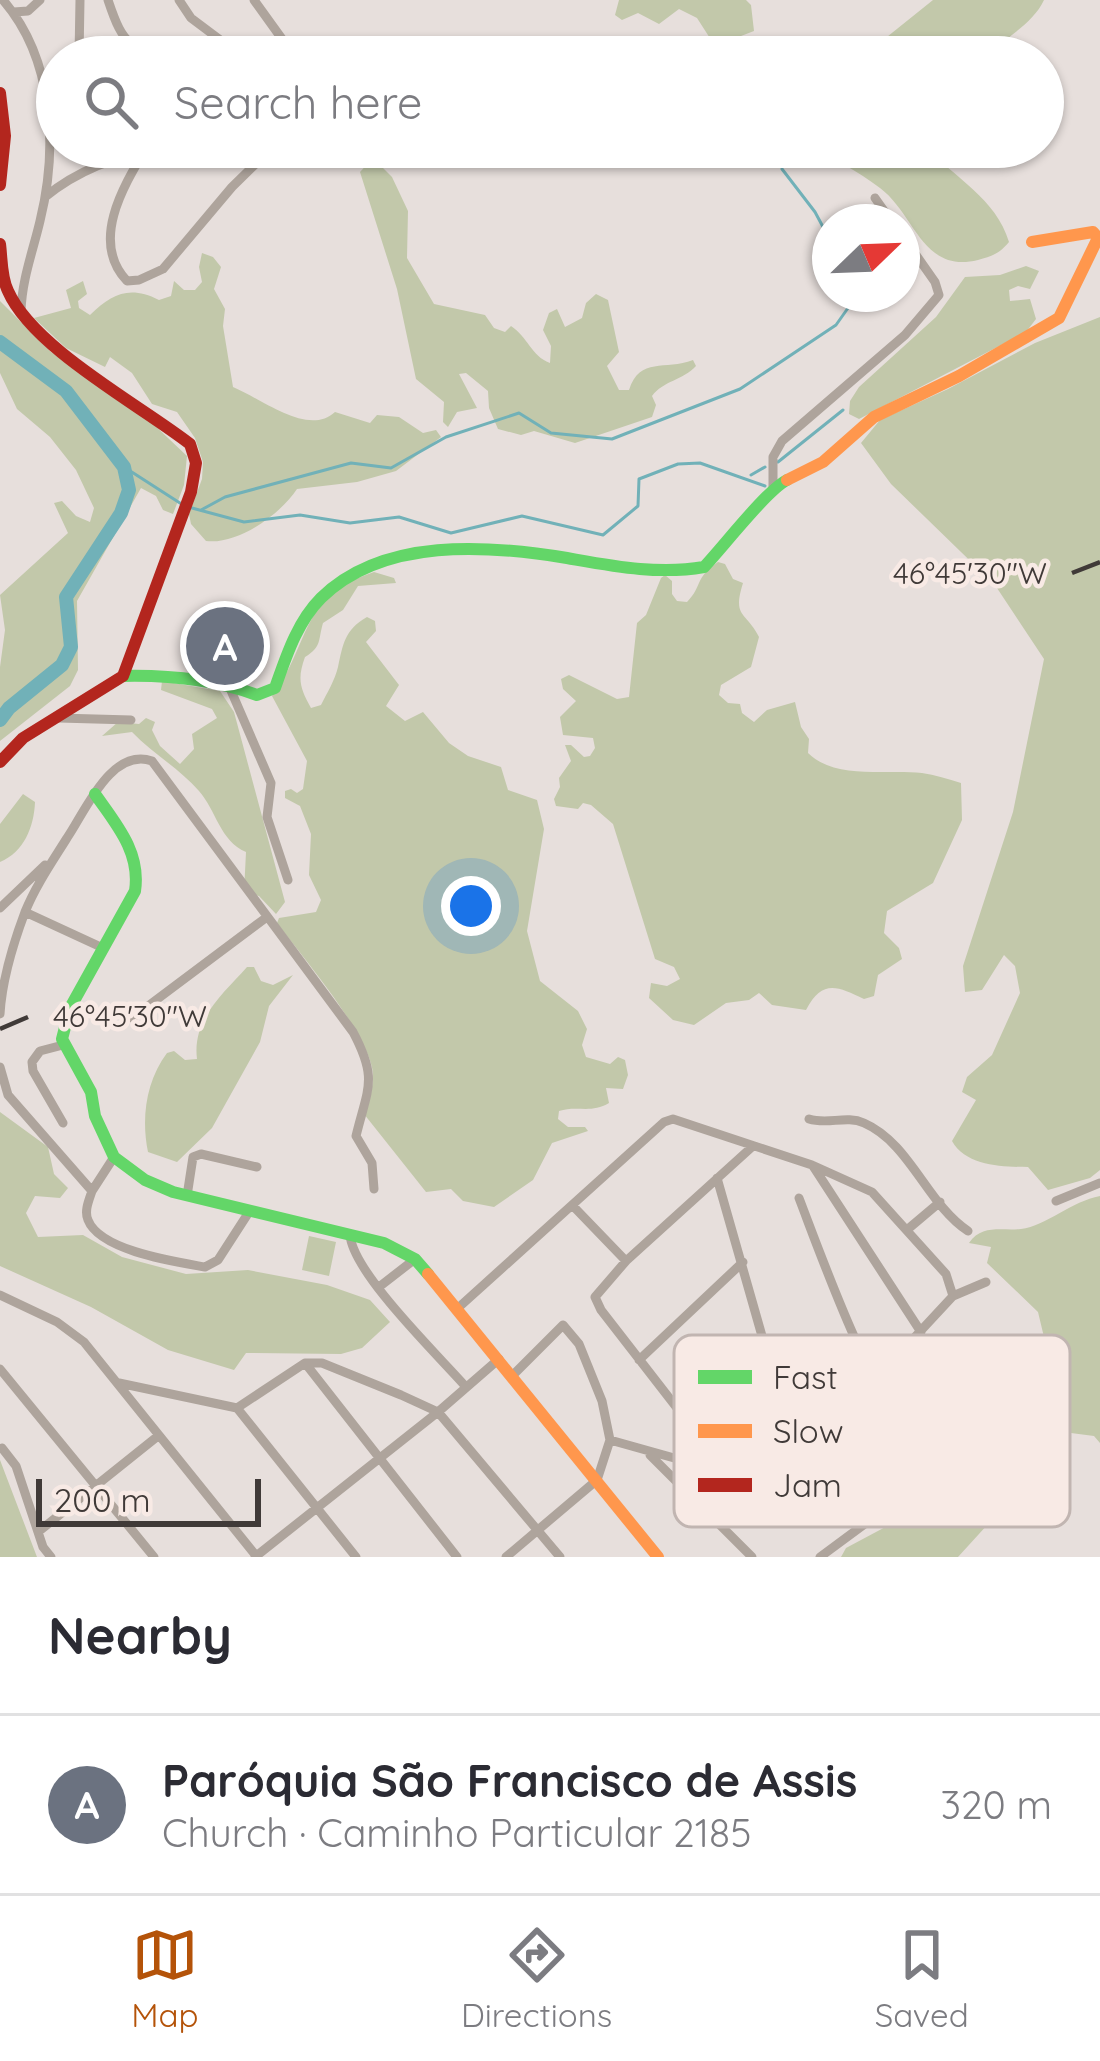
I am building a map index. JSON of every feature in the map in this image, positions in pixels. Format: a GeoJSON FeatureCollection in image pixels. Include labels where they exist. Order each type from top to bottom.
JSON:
{"type":"FeatureCollection","features":[{"type":"Feature","properties":{"kind":"street"},"geometry":{"type":"LineString","coordinates":[[3,0],[36,61]]}},
{"type":"Feature","properties":{"kind":"street"},"geometry":{"type":"LineString","coordinates":[[14,13],[28,11],[40,0]]}},
{"type":"Feature","properties":{"kind":"street"},"geometry":{"type":"LineString","coordinates":[[79,36],[80,0]]}},
{"type":"Feature","properties":{"kind":"street"},"geometry":{"type":"LineString","coordinates":[[108,0],[124,36]]}},
{"type":"Feature","properties":{"kind":"street"},"geometry":{"type":"LineString","coordinates":[[179,0],[191,18],[215,36]]}},
{"type":"Feature","properties":{"kind":"street"},"geometry":{"type":"LineString","coordinates":[[254,0],[280,36]]}},
{"type":"Feature","properties":{"kind":"street"},"geometry":{"type":"LineString","coordinates":[[0,93],[4,136],[0,185]]}},
{"type":"Feature","properties":{"kind":"street"},"geometry":{"type":"LineString","coordinates":[[20,311],[45,197],[47,168]]}},
{"type":"Feature","properties":{"kind":"street"},"geometry":{"type":"LineString","coordinates":[[45,197],[96,168]]}},
{"type":"Feature","properties":{"kind":"street"},"geometry":{"type":"LineString","coordinates":[[135,168],[114,207],[110,236],[113,257],[127,281],[164,268],[252,168]]}},
{"type":"Feature","properties":{"kind":"street"},"geometry":{"type":"LineString","coordinates":[[875,198],[879,204]]}},
{"type":"Feature","properties":{"kind":"street"},"geometry":{"type":"LineString","coordinates":[[123,676],[169,675],[257,695],[275,688],[290,649],[317,602],[359,570],[459,548],[556,556],[617,567],[695,569],[710,564],[773,487],[824,462],[874,417],[959,376],[1059,318],[1098,238],[1093,232],[1032,242]]}},
{"type":"Feature","properties":{"kind":"street"},"geometry":{"type":"LineString","coordinates":[[0,244],[3,289],[20,311],[60,350],[190,444],[196,463],[191,492],[123,676],[104,693],[55,718],[5,752],[0,762]]}},
{"type":"Feature","properties":{"kind":"street"},"geometry":{"type":"LineString","coordinates":[[773,487],[773,457],[782,441],[905,335],[939,295],[920,261]]}},
{"type":"Feature","properties":{"kind":"street"},"geometry":{"type":"LineString","coordinates":[[229,686],[272,783],[267,817],[288,880]]}},
{"type":"Feature","properties":{"kind":"street"},"geometry":{"type":"LineString","coordinates":[[55,718],[131,720]]}},
{"type":"Feature","properties":{"kind":"street"},"geometry":{"type":"LineString","coordinates":[[0,1014],[1,992],[25,912],[52,856],[112,772],[132,761],[152,761],[353,1032],[370,1066],[356,1136],[372,1163],[374,1189]]}},
{"type":"Feature","properties":{"kind":"street"},"geometry":{"type":"LineString","coordinates":[[95,794],[139,867],[135,891],[64,1021],[63,1045],[91,1092],[95,1116],[114,1157],[155,1186],[384,1243],[415,1259],[658,1557]]}},
{"type":"Feature","properties":{"kind":"street"},"geometry":{"type":"LineString","coordinates":[[0,908],[52,856]]}},
{"type":"Feature","properties":{"kind":"street"},"geometry":{"type":"LineString","coordinates":[[25,912],[104,948]]}},
{"type":"Feature","properties":{"kind":"street"},"geometry":{"type":"LineString","coordinates":[[132,1018],[267,917]]}},
{"type":"Feature","properties":{"kind":"street"},"geometry":{"type":"LineString","coordinates":[[63,1045],[40,1052],[32,1062],[63,1123]]}},
{"type":"Feature","properties":{"kind":"street"},"geometry":{"type":"LineString","coordinates":[[0,1067],[8,1095],[92,1191]]}},
{"type":"Feature","properties":{"kind":"street"},"geometry":{"type":"LineString","coordinates":[[809,1119],[831,1124],[854,1119],[876,1130],[968,1231]]}},
{"type":"Feature","properties":{"kind":"street"},"geometry":{"type":"LineString","coordinates":[[458,1308],[668,1120],[812,1165],[872,1192],[946,1274],[953,1296]]}},
{"type":"Feature","properties":{"kind":"street"},"geometry":{"type":"LineString","coordinates":[[674,1404],[595,1297],[626,1261],[753,1146]]}},
{"type":"Feature","properties":{"kind":"street"},"geometry":{"type":"LineString","coordinates":[[187,1196],[193,1157],[200,1154],[256,1167]]}},
{"type":"Feature","properties":{"kind":"street"},"geometry":{"type":"LineString","coordinates":[[114,1157],[92,1191],[86,1216],[117,1243],[140,1254],[205,1268],[222,1254],[249,1212]]}},
{"type":"Feature","properties":{"kind":"street"},"geometry":{"type":"LineString","coordinates":[[812,1165],[921,1332]]}},
{"type":"Feature","properties":{"kind":"street"},"geometry":{"type":"LineString","coordinates":[[717,1178],[762,1335]]}},
{"type":"Feature","properties":{"kind":"street"},"geometry":{"type":"LineString","coordinates":[[1056,1201],[1100,1183]]}},
{"type":"Feature","properties":{"kind":"street"},"geometry":{"type":"LineString","coordinates":[[799,1198],[852,1335]]}},
{"type":"Feature","properties":{"kind":"street"},"geometry":{"type":"LineString","coordinates":[[908,1229],[940,1202]]}},
{"type":"Feature","properties":{"kind":"street"},"geometry":{"type":"LineString","coordinates":[[573,1206],[626,1261]]}},
{"type":"Feature","properties":{"kind":"street"},"geometry":{"type":"LineString","coordinates":[[350,1235],[355,1259],[466,1387]]}},
{"type":"Feature","properties":{"kind":"street"},"geometry":{"type":"LineString","coordinates":[[379,1287],[415,1259]]}},
{"type":"Feature","properties":{"kind":"street"},"geometry":{"type":"LineString","coordinates":[[639,1360],[743,1262]]}},
{"type":"Feature","properties":{"kind":"street"},"geometry":{"type":"LineString","coordinates":[[918,1335],[953,1296],[986,1282]]}},
{"type":"Feature","properties":{"kind":"street"},"geometry":{"type":"LineString","coordinates":[[0,1295],[72,1331],[119,1383],[256,1557],[500,1358]]}},
{"type":"Feature","properties":{"kind":"street"},"geometry":{"type":"LineString","coordinates":[[506,1557],[597,1480],[610,1440],[602,1401],[579,1344],[563,1325],[513,1375]]}},
{"type":"Feature","properties":{"kind":"street"},"geometry":{"type":"LineString","coordinates":[[237,1408],[305,1363],[331,1367],[438,1412],[560,1557]]}},
{"type":"Feature","properties":{"kind":"street"},"geometry":{"type":"LineString","coordinates":[[305,1363],[458,1557]]}},
{"type":"Feature","properties":{"kind":"street"},"geometry":{"type":"LineString","coordinates":[[1,1368],[154,1557]]}},
{"type":"Feature","properties":{"kind":"street"},"geometry":{"type":"LineString","coordinates":[[119,1383],[237,1408],[356,1557]]}},
{"type":"Feature","properties":{"kind":"street"},"geometry":{"type":"LineString","coordinates":[[38,1532],[158,1436]]}},
{"type":"Feature","properties":{"kind":"street"},"geometry":{"type":"LineString","coordinates":[[610,1440],[674,1460]]}},
{"type":"Feature","properties":{"kind":"street"},"geometry":{"type":"LineString","coordinates":[[2,1448],[16,1466],[51,1557]]}},
{"type":"Feature","properties":{"kind":"street"},"geometry":{"type":"LineString","coordinates":[[644,1449],[674,1479]]}},
{"type":"Feature","properties":{"kind":"street"},"geometry":{"type":"LineString","coordinates":[[722,1527],[752,1557]]}},
{"type":"Feature","properties":{"kind":"street"},"geometry":{"type":"LineString","coordinates":[[820,1557],[861,1527]]}},
{"type":"Feature","properties":{"kind":"green space"},"geometry":{"type":"Polygon","coordinates":[[[619,0],[746,0],[754,31],[709,36],[697,18],[679,9],[659,24],[638,13],[622,20],[615,15],[619,0]]]}},
{"type":"Feature","properties":{"kind":"green space"},"geometry":{"type":"Polygon","coordinates":[[[933,0],[1044,0],[1010,36],[888,36],[933,0]]]}},
{"type":"Feature","properties":{"kind":"green space"},"geometry":{"type":"Polygon","coordinates":[[[383,168],[392,177],[408,211],[407,258],[434,304],[485,315],[494,328],[505,332],[511,326],[550,363],[551,346],[543,330],[549,313],[557,309],[565,327],[582,318],[586,303],[596,294],[608,300],[619,352],[607,366],[619,390],[629,390],[647,368],[693,360],[696,366],[652,396],[656,405],[652,417],[575,443],[534,431],[521,435],[498,429],[488,391],[466,373],[459,374],[477,408],[457,412],[448,427],[443,422],[444,402],[416,379],[397,289],[360,172],[383,168]]]}},
{"type":"Feature","properties":{"kind":"green space"},"geometry":{"type":"Polygon","coordinates":[[[850,168],[950,168],[995,213],[1009,242],[978,260],[944,258],[920,238],[920,204],[896,204],[850,168]]]}},
{"type":"Feature","properties":{"kind":"green space"},"geometry":{"type":"Polygon","coordinates":[[[202,253],[221,267],[214,289],[225,309],[223,326],[233,387],[299,418],[324,419],[335,412],[370,423],[377,415],[399,417],[423,433],[436,430],[441,437],[396,471],[357,482],[297,489],[257,526],[231,538],[206,541],[191,524],[189,514],[203,462],[195,438],[177,412],[152,404],[132,373],[110,357],[105,367],[66,348],[34,318],[71,308],[66,290],[83,281],[87,294],[78,301],[79,308],[90,315],[122,294],[139,293],[159,300],[171,296],[174,281],[184,290],[195,290],[202,282],[202,253]]]}},
{"type":"Feature","properties":{"kind":"green space"},"geometry":{"type":"Polygon","coordinates":[[[1026,266],[1039,271],[1030,289],[1009,290],[1010,301],[1030,299],[1036,319],[1026,332],[859,419],[849,414],[859,387],[936,317],[965,277],[1000,275],[1026,266]]]}},
{"type":"Feature","properties":{"kind":"green space"},"geometry":{"type":"Polygon","coordinates":[[[0,301],[51,352],[149,420],[187,456],[184,485],[173,514],[141,488],[77,601],[78,670],[70,686],[0,741],[5,630],[0,595],[68,533],[54,503],[62,501],[76,516],[90,522],[94,508],[76,470],[50,437],[17,409],[0,373],[0,301]]]}},
{"type":"Feature","properties":{"kind":"green space"},"geometry":{"type":"Polygon","coordinates":[[[1100,317],[1100,1170],[1090,1178],[1048,1190],[1028,1167],[975,1160],[952,1141],[976,1100],[962,1092],[967,1077],[992,1055],[1020,993],[1015,966],[1004,955],[982,990],[965,992],[963,966],[1013,812],[1044,659],[995,585],[891,484],[861,443],[880,420],[1035,343],[1100,317]]]}},
{"type":"Feature","properties":{"kind":"green space"},"geometry":{"type":"Polygon","coordinates":[[[718,562],[743,583],[740,609],[759,637],[751,667],[721,685],[719,695],[728,703],[740,704],[742,713],[754,722],[767,710],[795,702],[809,739],[808,753],[832,767],[922,773],[961,783],[962,820],[933,883],[887,911],[884,933],[899,948],[902,959],[878,975],[874,996],[864,999],[824,989],[806,1010],[772,1005],[759,993],[749,1000],[726,1003],[694,1025],[673,1020],[649,998],[651,983],[667,986],[680,979],[674,967],[655,959],[613,824],[591,805],[583,803],[578,809],[556,806],[554,799],[559,778],[571,761],[565,745],[584,757],[595,748],[593,738],[563,735],[560,717],[576,701],[563,689],[561,679],[569,675],[617,699],[629,697],[637,623],[646,615],[661,578],[665,575],[672,581],[677,601],[687,602],[718,562]]]}},
{"type":"Feature","properties":{"kind":"green space"},"geometry":{"type":"Polygon","coordinates":[[[374,572],[396,583],[358,586],[343,610],[323,623],[317,646],[305,657],[301,671],[307,701],[311,708],[321,705],[346,639],[367,617],[375,621],[376,631],[366,642],[399,685],[386,706],[405,721],[423,712],[449,743],[468,756],[501,767],[508,790],[537,800],[544,829],[527,931],[540,981],[578,1011],[587,1029],[582,1045],[586,1057],[610,1064],[618,1057],[625,1060],[628,1075],[623,1089],[606,1088],[609,1103],[559,1111],[558,1119],[568,1127],[588,1131],[552,1143],[533,1180],[494,1207],[463,1201],[451,1189],[426,1192],[364,1114],[373,1077],[362,1042],[277,923],[279,918],[316,912],[321,900],[309,875],[311,834],[300,806],[285,798],[285,791],[303,789],[307,761],[272,696],[319,608],[349,582],[374,572]]]}},
{"type":"Feature","properties":{"kind":"green space"},"geometry":{"type":"Polygon","coordinates":[[[162,681],[220,691],[234,712],[285,902],[276,914],[259,896],[244,892],[246,852],[230,840],[191,783],[132,732],[102,736],[118,722],[139,724],[146,718],[155,722],[152,730],[160,746],[180,764],[194,749],[192,734],[217,718],[212,709],[161,690],[162,681]]]}},
{"type":"Feature","properties":{"kind":"green space"},"geometry":{"type":"Polygon","coordinates":[[[23,794],[35,802],[30,829],[15,852],[0,862],[0,824],[23,794]]]}},
{"type":"Feature","properties":{"kind":"green space"},"geometry":{"type":"Polygon","coordinates":[[[247,967],[254,967],[261,981],[273,985],[293,975],[269,1006],[260,1042],[212,1128],[177,1162],[148,1152],[147,1100],[160,1064],[174,1051],[185,1060],[197,1059],[204,1019],[247,967]]]}},
{"type":"Feature","properties":{"kind":"green space"},"geometry":{"type":"Polygon","coordinates":[[[0,1112],[48,1147],[54,1174],[68,1188],[60,1198],[35,1196],[26,1213],[38,1237],[83,1235],[122,1257],[186,1274],[248,1270],[327,1285],[370,1300],[390,1322],[362,1348],[341,1354],[246,1353],[234,1370],[168,1350],[91,1307],[0,1266],[0,1112]]]}},
{"type":"Feature","properties":{"kind":"green space"},"geometry":{"type":"Polygon","coordinates":[[[1100,1196],[1100,1443],[1094,1436],[1070,1434],[1070,1335],[1044,1335],[1038,1312],[987,1263],[991,1247],[969,1243],[986,1231],[1030,1227],[1100,1196]]]}},
{"type":"Feature","properties":{"kind":"green space"},"geometry":{"type":"Polygon","coordinates":[[[309,1236],[336,1242],[329,1276],[302,1270],[309,1236]]]}},
{"type":"Feature","properties":{"kind":"green space"},"geometry":{"type":"Polygon","coordinates":[[[0,1460],[37,1557],[0,1557],[0,1460]]]}},
{"type":"Feature","properties":{"kind":"green space"},"geometry":{"type":"Polygon","coordinates":[[[885,1527],[985,1527],[958,1557],[841,1557],[846,1548],[885,1527]]]}},
{"type":"Feature","properties":{"kind":"waterway"},"geometry":{"type":"LineString","coordinates":[[782,169],[812,208]]}},
{"type":"Feature","properties":{"kind":"waterway"},"geometry":{"type":"LineString","coordinates":[[201,510],[225,497],[351,463],[391,468],[446,437],[519,413],[551,433],[612,439],[740,389],[836,325],[845,312]]}},
{"type":"Feature","properties":{"kind":"waterway"},"geometry":{"type":"LineString","coordinates":[[0,342],[66,391],[124,467],[129,490],[121,513],[66,597],[71,647],[62,665],[0,720]]}},
{"type":"Feature","properties":{"kind":"waterway"},"geometry":{"type":"LineString","coordinates":[[778,462],[843,410]]}},
{"type":"Feature","properties":{"kind":"waterway"},"geometry":{"type":"LineString","coordinates":[[192,508],[244,522],[300,515],[350,523],[399,517],[451,533],[522,516],[603,535],[638,506],[639,479],[678,464],[700,463],[765,486]]}},
{"type":"Feature","properties":{"kind":"waterway"},"geometry":{"type":"LineString","coordinates":[[124,467],[183,505]]}},
{"type":"Feature","properties":{"kind":"waterway"},"geometry":{"type":"LineString","coordinates":[[751,475],[765,467]]}},
{"type":"Feature","properties":{"kind":"traffic: fast"},"geometry":{"type":"LineString","coordinates":[[123,676],[191,679],[257,695],[275,688],[299,629],[321,598],[346,578],[405,555],[504,550],[636,568],[704,567],[787,480]]}},
{"type":"Feature","properties":{"kind":"traffic: fast"},"geometry":{"type":"LineString","coordinates":[[95,794],[131,851],[135,891],[70,1008],[62,1039],[91,1092],[95,1116],[114,1157],[145,1180],[173,1192],[384,1243],[415,1259],[428,1274]]}},
{"type":"Feature","properties":{"kind":"traffic: slow"},"geometry":{"type":"LineString","coordinates":[[787,480],[823,462],[874,417],[959,376],[1059,318],[1098,238],[1093,232],[1032,242]]}},
{"type":"Feature","properties":{"kind":"traffic: slow"},"geometry":{"type":"LineString","coordinates":[[428,1274],[658,1557]]}},
{"type":"Feature","properties":{"kind":"traffic: jam"},"geometry":{"type":"LineString","coordinates":[[0,93],[5,136],[0,185]]}},
{"type":"Feature","properties":{"kind":"traffic: jam"},"geometry":{"type":"LineString","coordinates":[[0,244],[6,286],[21,312],[63,354],[190,444],[196,463],[191,492],[123,676],[23,738],[0,762]]}},
{"type":"Feature","properties":{"kind":"place","name":"Paróquia São Francisco de Assis"},"geometry":{"type":"Point","coordinates":[225,646]}}]}
